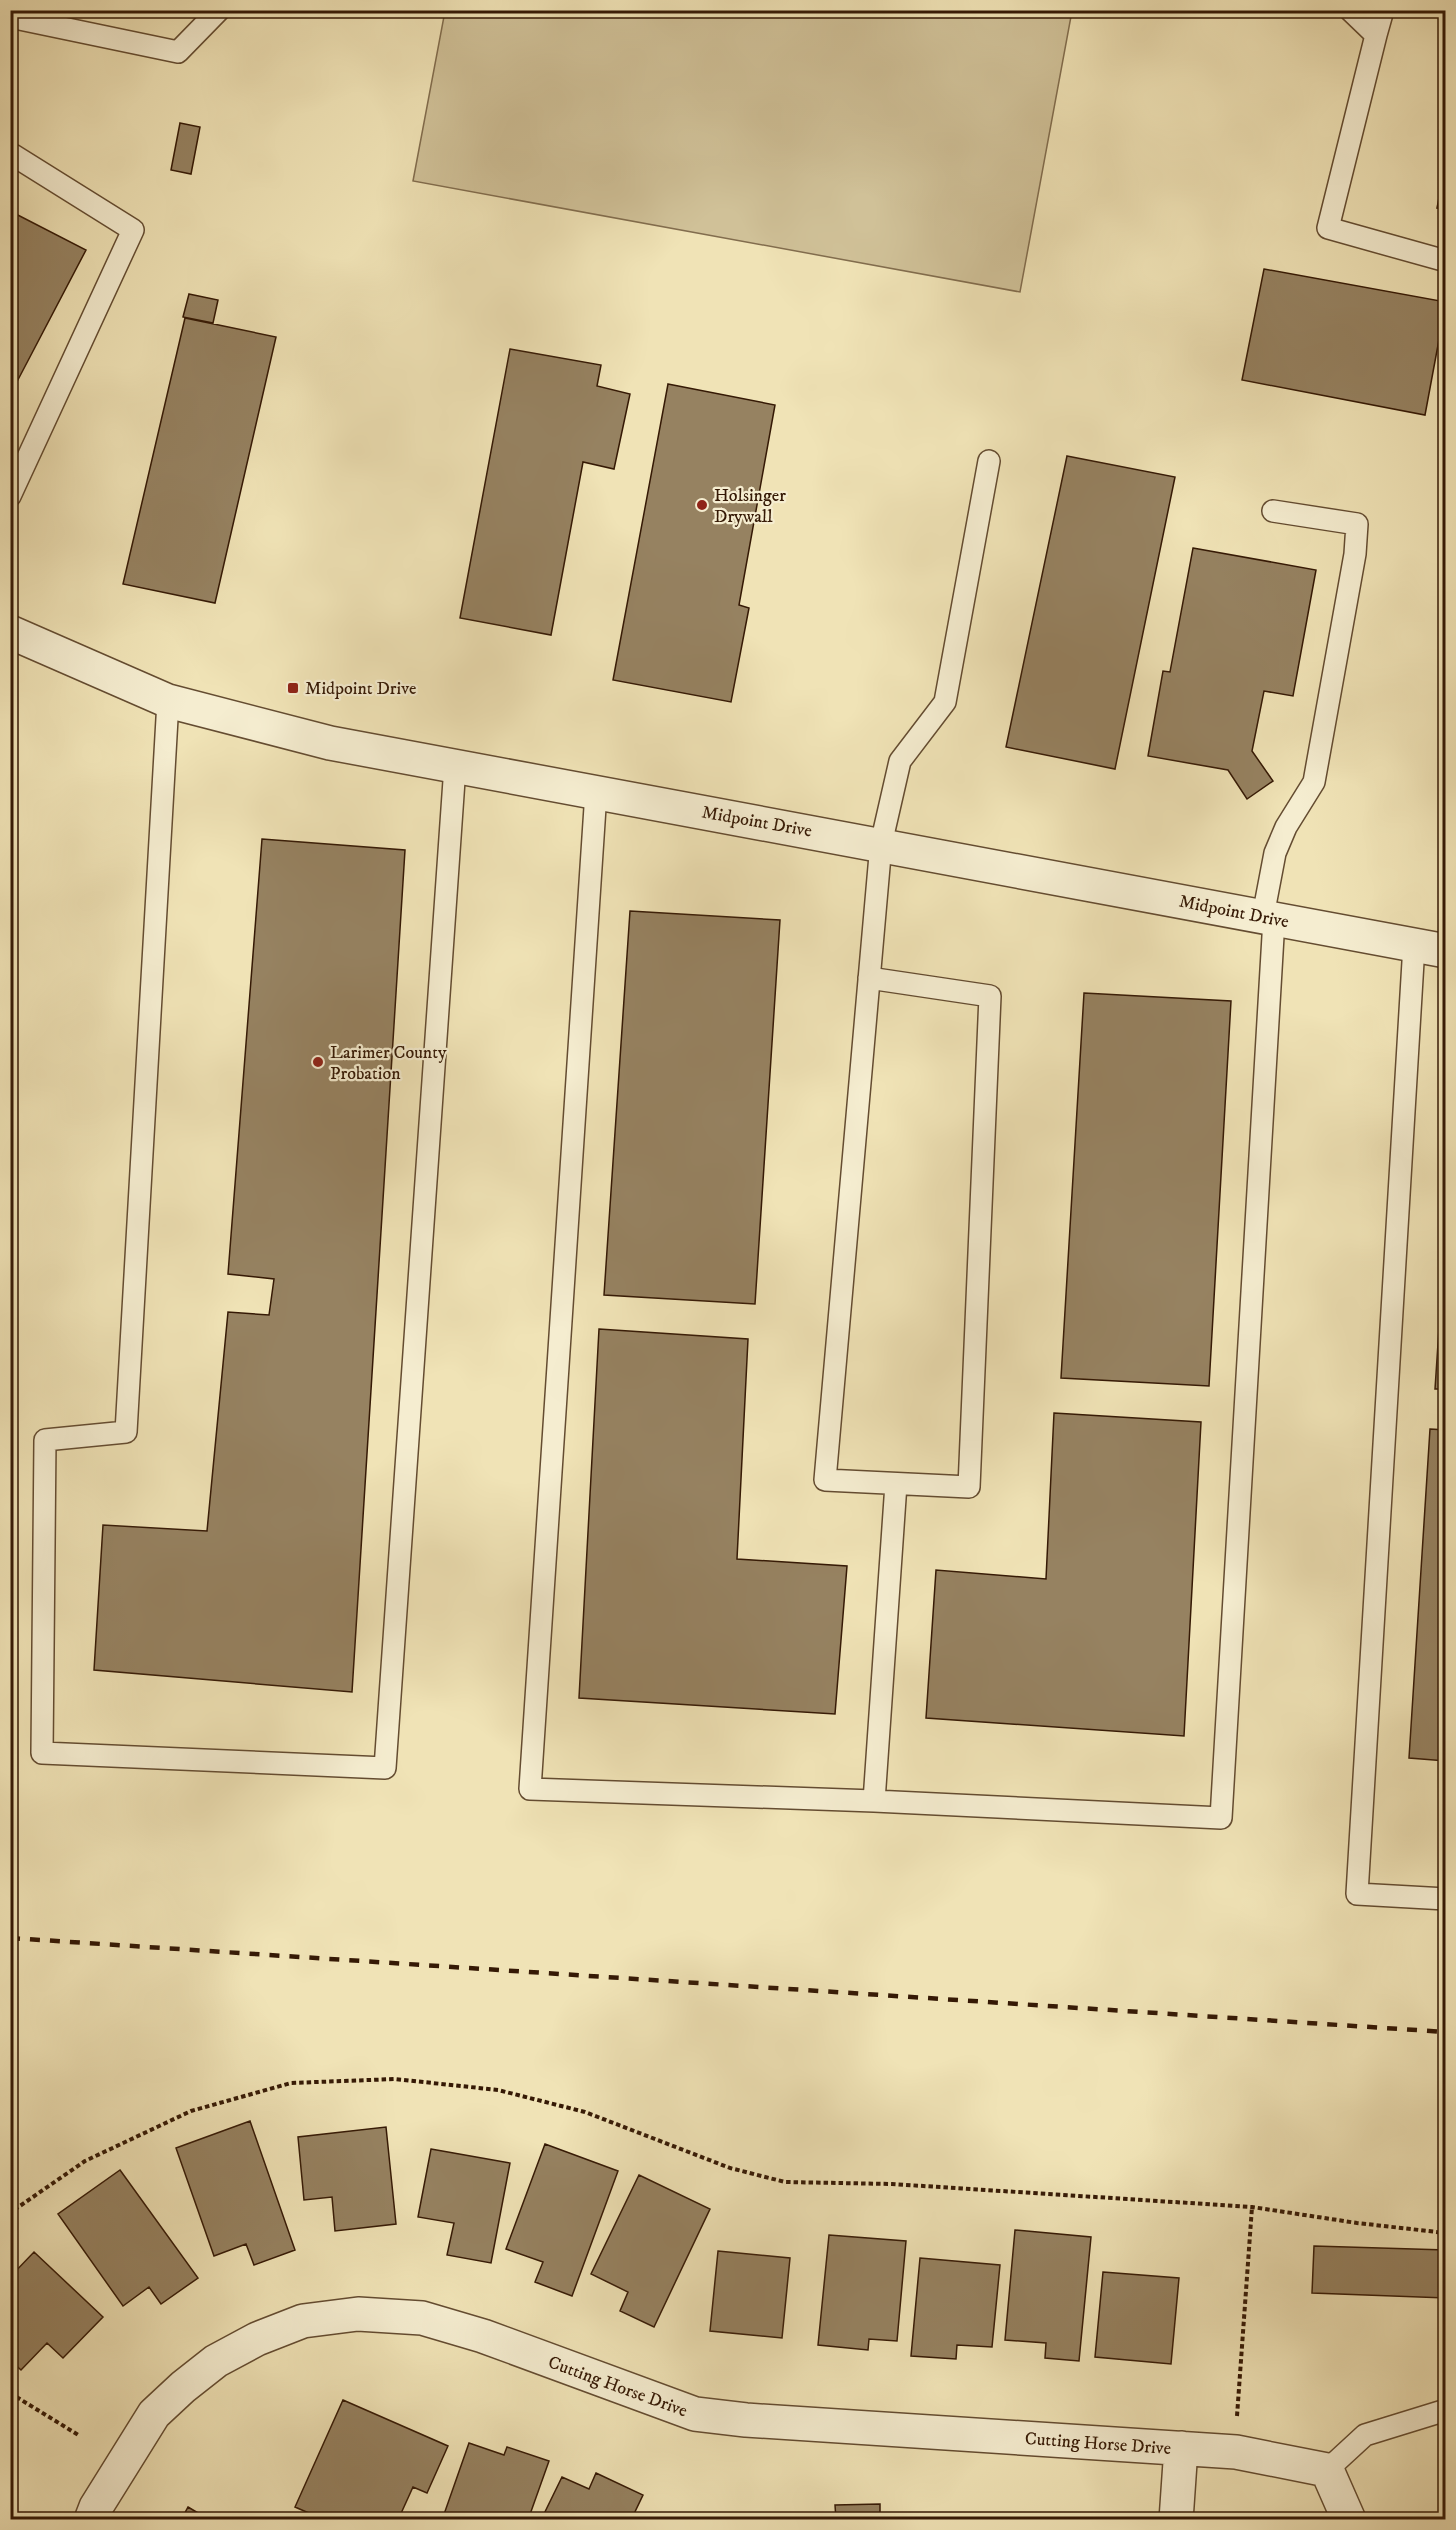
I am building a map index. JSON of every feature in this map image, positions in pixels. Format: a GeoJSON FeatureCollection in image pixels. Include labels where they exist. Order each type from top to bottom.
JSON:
{"type":"FeatureCollection","features":[{"type":"Feature","properties":{"kind":"street","name":"Midpoint Drive"},"geometry":{"type":"LineString","coordinates":[[10,632],[168,700],[330,743],[1446,951]]}},
{"type":"Feature","properties":{"kind":"street","name":"Cutting Horse Drive"},"geometry":{"type":"LineString","coordinates":[[91,2520],[96,2507],[154,2414],[216,2361],[257,2339],[303,2321],[358,2314],[422,2318],[483,2336],[695,2414],[746,2420],[1245,2452],[1327,2470]]}},
{"type":"Feature","properties":{"kind":"street"},"geometry":{"type":"LineString","coordinates":[[1176,2520],[1181,2448]]}},
{"type":"Feature","properties":{"kind":"street"},"geometry":{"type":"LineString","coordinates":[[1327,2470],[1349,2520]]}},
{"type":"Feature","properties":{"kind":"lane"},"geometry":{"type":"LineString","coordinates":[[12,19],[178,52],[219,10]]}},
{"type":"Feature","properties":{"kind":"lane"},"geometry":{"type":"LineString","coordinates":[[1350,10],[1377,35]]}},
{"type":"Feature","properties":{"kind":"lane"},"geometry":{"type":"LineString","coordinates":[[1383,10],[1328,228],[1446,261]]}},
{"type":"Feature","properties":{"kind":"lane"},"geometry":{"type":"LineString","coordinates":[[10,156],[13,155],[132,231],[10,496]]}},
{"type":"Feature","properties":{"kind":"lane"},"geometry":{"type":"LineString","coordinates":[[869,978],[990,996],[969,1487],[825,1480],[869,978],[881,844],[900,761],[945,702],[989,461]]}},
{"type":"Feature","properties":{"kind":"lane"},"geometry":{"type":"LineString","coordinates":[[596,792],[530,1789],[874,1801],[1221,1818],[1268,917],[1275,853],[1286,826],[1314,782],[1355,554],[1357,524],[1274,511]]}},
{"type":"Feature","properties":{"kind":"lane"},"geometry":{"type":"LineString","coordinates":[[168,700],[126,1432],[45,1440],[42,1753],[385,1768],[455,766]]}},
{"type":"Feature","properties":{"kind":"lane"},"geometry":{"type":"LineString","coordinates":[[1414,945],[1357,1894],[1446,1899]]}},
{"type":"Feature","properties":{"kind":"lane"},"geometry":{"type":"LineString","coordinates":[[874,1801],[896,1484]]}},
{"type":"Feature","properties":{"kind":"lane"},"geometry":{"type":"LineString","coordinates":[[1327,2470],[1365,2435],[1446,2410]]}},
{"type":"Feature","properties":{"kind":"path"},"geometry":{"type":"LineString","coordinates":[[10,2216],[17,2208],[85,2161],[191,2110],[291,2083],[395,2079],[498,2090],[585,2112],[730,2168],[785,2182],[892,2184],[1252,2207],[1357,2223],[1446,2233]]}},
{"type":"Feature","properties":{"kind":"path"},"geometry":{"type":"LineString","coordinates":[[1238,2410],[1252,2207]]}},
{"type":"Feature","properties":{"kind":"path"},"geometry":{"type":"LineString","coordinates":[[10,2393],[80,2436]]}},
{"type":"Feature","properties":{"kind":"shaded area"},"geometry":{"type":"Polygon","coordinates":[[[445,11],[1072,11],[1020,292],[413,181],[445,11]]]}},
{"type":"Feature","properties":{"kind":"building"},"geometry":{"type":"Polygon","coordinates":[[[180,123],[200,127],[191,174],[171,170],[180,123]]]}},
{"type":"Feature","properties":{"kind":"building"},"geometry":{"type":"Polygon","coordinates":[[[1446,161],[1446,209],[1437,208],[1446,161]]]}},
{"type":"Feature","properties":{"kind":"building"},"geometry":{"type":"Polygon","coordinates":[[[10,211],[86,250],[10,395],[10,211]]]}},
{"type":"Feature","properties":{"kind":"building"},"geometry":{"type":"Polygon","coordinates":[[[1264,269],[1446,302],[1425,415],[1242,380],[1264,269]]]}},
{"type":"Feature","properties":{"kind":"building"},"geometry":{"type":"Polygon","coordinates":[[[189,294],[218,300],[213,323],[183,317],[189,294]]]}},
{"type":"Feature","properties":{"kind":"building"},"geometry":{"type":"Polygon","coordinates":[[[185,318],[276,337],[215,603],[123,584],[185,318]]]}},
{"type":"Feature","properties":{"kind":"building"},"geometry":{"type":"Polygon","coordinates":[[[510,349],[601,365],[597,386],[630,394],[614,469],[583,462],[551,635],[460,618],[510,349]]]}},
{"type":"Feature","properties":{"kind":"building","name":"Holsinger Drywall"},"geometry":{"type":"Polygon","coordinates":[[[668,384],[775,405],[739,605],[749,608],[731,702],[613,680],[668,384]]]}},
{"type":"Feature","properties":{"kind":"building"},"geometry":{"type":"Polygon","coordinates":[[[1067,456],[1175,477],[1115,769],[1006,747],[1067,456]]]}},
{"type":"Feature","properties":{"kind":"building"},"geometry":{"type":"Polygon","coordinates":[[[1193,548],[1316,570],[1293,696],[1264,691],[1252,751],[1273,781],[1247,799],[1228,770],[1148,756],[1163,671],[1170,672],[1193,548]]]}},
{"type":"Feature","properties":{"kind":"building","name":"Larimer County Probation"},"geometry":{"type":"Polygon","coordinates":[[[262,839],[405,850],[352,1692],[94,1670],[103,1525],[207,1531],[228,1312],[269,1315],[274,1279],[228,1274],[262,839]]]}},
{"type":"Feature","properties":{"kind":"building"},"geometry":{"type":"Polygon","coordinates":[[[630,911],[780,920],[755,1304],[604,1295],[630,911]]]}},
{"type":"Feature","properties":{"kind":"building"},"geometry":{"type":"Polygon","coordinates":[[[1084,993],[1231,1001],[1209,1386],[1061,1378],[1084,993]]]}},
{"type":"Feature","properties":{"kind":"building"},"geometry":{"type":"Polygon","coordinates":[[[1446,1222],[1446,1389],[1435,1389],[1446,1222]]]}},
{"type":"Feature","properties":{"kind":"building"},"geometry":{"type":"Polygon","coordinates":[[[599,1329],[748,1339],[737,1559],[847,1566],[835,1714],[579,1698],[599,1329]]]}},
{"type":"Feature","properties":{"kind":"building"},"geometry":{"type":"Polygon","coordinates":[[[1054,1413],[1201,1422],[1184,1736],[926,1718],[936,1570],[1046,1579],[1054,1413]]]}},
{"type":"Feature","properties":{"kind":"building"},"geometry":{"type":"Polygon","coordinates":[[[1430,1429],[1446,1430],[1446,1761],[1409,1758],[1430,1429]]]}},
{"type":"Feature","properties":{"kind":"building"},"geometry":{"type":"Polygon","coordinates":[[[250,2121],[295,2250],[254,2265],[246,2244],[214,2256],[176,2148],[250,2121]]]}},
{"type":"Feature","properties":{"kind":"building"},"geometry":{"type":"Polygon","coordinates":[[[386,2127],[396,2224],[335,2231],[332,2197],[304,2200],[298,2137],[386,2127]]]}},
{"type":"Feature","properties":{"kind":"building"},"geometry":{"type":"Polygon","coordinates":[[[545,2144],[618,2171],[572,2296],[535,2282],[543,2262],[506,2249],[545,2144]]]}},
{"type":"Feature","properties":{"kind":"building"},"geometry":{"type":"Polygon","coordinates":[[[431,2149],[510,2163],[491,2263],[447,2255],[454,2223],[418,2217],[431,2149]]]}},
{"type":"Feature","properties":{"kind":"building"},"geometry":{"type":"Polygon","coordinates":[[[120,2170],[198,2278],[161,2304],[149,2287],[123,2306],[58,2214],[120,2170]]]}},
{"type":"Feature","properties":{"kind":"building"},"geometry":{"type":"Polygon","coordinates":[[[639,2175],[710,2209],[654,2327],[620,2311],[628,2292],[591,2274],[639,2175]]]}},
{"type":"Feature","properties":{"kind":"building"},"geometry":{"type":"Polygon","coordinates":[[[1015,2230],[1091,2237],[1079,2361],[1045,2358],[1046,2343],[1005,2340],[1015,2230]]]}},
{"type":"Feature","properties":{"kind":"building"},"geometry":{"type":"Polygon","coordinates":[[[829,2235],[906,2241],[897,2341],[869,2339],[868,2350],[818,2345],[829,2235]]]}},
{"type":"Feature","properties":{"kind":"building"},"geometry":{"type":"Polygon","coordinates":[[[1314,2246],[1446,2250],[1446,2298],[1312,2293],[1314,2246]]]}},
{"type":"Feature","properties":{"kind":"building"},"geometry":{"type":"Polygon","coordinates":[[[718,2251],[790,2258],[782,2338],[710,2331],[718,2251]]]}},
{"type":"Feature","properties":{"kind":"building"},"geometry":{"type":"Polygon","coordinates":[[[34,2252],[103,2317],[63,2358],[47,2343],[21,2370],[10,2360],[10,2277],[34,2252]]]}},
{"type":"Feature","properties":{"kind":"building"},"geometry":{"type":"Polygon","coordinates":[[[920,2258],[1000,2265],[992,2347],[957,2345],[956,2359],[911,2356],[920,2258]]]}},
{"type":"Feature","properties":{"kind":"building"},"geometry":{"type":"Polygon","coordinates":[[[1103,2272],[1179,2278],[1171,2364],[1095,2357],[1103,2272]]]}},
{"type":"Feature","properties":{"kind":"building"},"geometry":{"type":"Polygon","coordinates":[[[343,2400],[448,2446],[427,2493],[413,2487],[398,2520],[325,2520],[295,2507],[343,2400]]]}},
{"type":"Feature","properties":{"kind":"building"},"geometry":{"type":"Polygon","coordinates":[[[469,2443],[504,2455],[507,2447],[549,2461],[528,2520],[442,2520],[469,2443]]]}},
{"type":"Feature","properties":{"kind":"building"},"geometry":{"type":"Polygon","coordinates":[[[596,2473],[643,2495],[631,2520],[541,2520],[562,2477],[589,2489],[596,2473]]]}},
{"type":"Feature","properties":{"kind":"building"},"geometry":{"type":"Polygon","coordinates":[[[880,2504],[880,2520],[836,2520],[835,2505],[880,2504]]]}},
{"type":"Feature","properties":{"kind":"building"},"geometry":{"type":"Polygon","coordinates":[[[188,2507],[210,2520],[181,2520],[188,2507]]]}},
{"type":"Feature","properties":{"kind":"railway"},"geometry":{"type":"LineString","coordinates":[[10,1938],[1446,2032]]}},
{"type":"Feature","properties":{"kind":"place","name":"Holsinger Drywall"},"geometry":{"type":"Point","coordinates":[702,505]}},
{"type":"Feature","properties":{"kind":"place","name":"Midpoint Drive"},"geometry":{"type":"Point","coordinates":[293,688]}},
{"type":"Feature","properties":{"kind":"place","name":"Larimer County Probation"},"geometry":{"type":"Point","coordinates":[318,1062]}}]}
